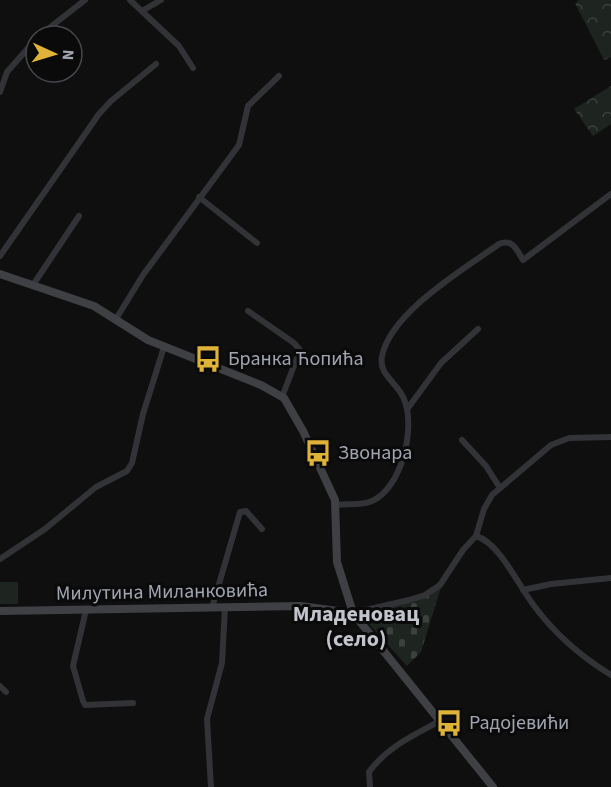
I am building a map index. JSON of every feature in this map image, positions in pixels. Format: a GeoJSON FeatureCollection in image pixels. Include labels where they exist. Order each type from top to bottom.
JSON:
{"type":"FeatureCollection","features":[{"type":"Feature","properties":{"kind":"main road"},"geometry":{"type":"LineString","coordinates":[[0,274],[94,306],[136,334],[261,385],[282,397],[294,412],[336,504],[337,562],[353,613],[492,787]]}},
{"type":"Feature","properties":{"kind":"main road","name":"Милутина Миланковића"},"geometry":{"type":"LineString","coordinates":[[0,611],[311,606],[353,613]]}},
{"type":"Feature","properties":{"kind":"street"},"geometry":{"type":"LineString","coordinates":[[52,24],[85,0]]}},
{"type":"Feature","properties":{"kind":"street"},"geometry":{"type":"LineString","coordinates":[[130,0],[179,46],[193,68]]}},
{"type":"Feature","properties":{"kind":"street"},"geometry":{"type":"LineString","coordinates":[[142,11],[161,0]]}},
{"type":"Feature","properties":{"kind":"street"},"geometry":{"type":"LineString","coordinates":[[0,92],[6,72],[24,52]]}},
{"type":"Feature","properties":{"kind":"street"},"geometry":{"type":"LineString","coordinates":[[0,256],[99,114],[111,101],[156,64]]}},
{"type":"Feature","properties":{"kind":"street"},"geometry":{"type":"LineString","coordinates":[[116,319],[142,275],[239,145],[248,106],[279,76]]}},
{"type":"Feature","properties":{"kind":"street"},"geometry":{"type":"LineString","coordinates":[[336,504],[367,503],[387,489],[407,441],[408,408],[401,390],[383,371],[381,357],[392,337],[412,310],[429,293],[499,244],[505,242],[512,244],[523,260],[611,194]]}},
{"type":"Feature","properties":{"kind":"street"},"geometry":{"type":"LineString","coordinates":[[199,197],[257,243]]}},
{"type":"Feature","properties":{"kind":"street"},"geometry":{"type":"LineString","coordinates":[[33,285],[79,216]]}},
{"type":"Feature","properties":{"kind":"street"},"geometry":{"type":"LineString","coordinates":[[248,311],[294,343],[300,350],[282,397]]}},
{"type":"Feature","properties":{"kind":"street"},"geometry":{"type":"LineString","coordinates":[[408,408],[441,363],[478,329]]}},
{"type":"Feature","properties":{"kind":"street"},"geometry":{"type":"LineString","coordinates":[[0,559],[45,529],[88,492],[127,471],[132,463],[143,414],[164,347]]}},
{"type":"Feature","properties":{"kind":"street"},"geometry":{"type":"LineString","coordinates":[[353,613],[409,600],[435,589],[447,578],[464,550],[476,536],[485,505],[500,488],[558,441],[611,437]]}},
{"type":"Feature","properties":{"kind":"street"},"geometry":{"type":"LineString","coordinates":[[462,440],[486,466],[500,488]]}},
{"type":"Feature","properties":{"kind":"street"},"geometry":{"type":"LineString","coordinates":[[212,608],[240,512],[247,512],[262,529]]}},
{"type":"Feature","properties":{"kind":"street"},"geometry":{"type":"LineString","coordinates":[[476,536],[492,545],[535,608],[576,650],[611,675]]}},
{"type":"Feature","properties":{"kind":"street"},"geometry":{"type":"LineString","coordinates":[[523,590],[551,584],[611,578]]}},
{"type":"Feature","properties":{"kind":"street"},"geometry":{"type":"LineString","coordinates":[[211,787],[207,719],[222,663],[225,607]]}},
{"type":"Feature","properties":{"kind":"street"},"geometry":{"type":"LineString","coordinates":[[86,610],[73,666],[85,705],[133,703]]}},
{"type":"Feature","properties":{"kind":"street"},"geometry":{"type":"LineString","coordinates":[[0,686],[6,692]]}},
{"type":"Feature","properties":{"kind":"street"},"geometry":{"type":"LineString","coordinates":[[370,787],[368,778],[371,770],[388,752],[399,743],[440,721]]}},
{"type":"Feature","properties":{"kind":"green space"},"geometry":{"type":"Polygon","coordinates":[[[579,0],[611,0],[611,57],[604,60],[575,3],[579,0]]]}},
{"type":"Feature","properties":{"kind":"green space"},"geometry":{"type":"Polygon","coordinates":[[[611,86],[611,124],[593,136],[574,109],[611,86]]]}},
{"type":"Feature","properties":{"kind":"green space"},"geometry":{"type":"Polygon","coordinates":[[[0,582],[18,582],[18,604],[0,604],[0,582]]]}},
{"type":"Feature","properties":{"kind":"green space"},"geometry":{"type":"Polygon","coordinates":[[[442,584],[421,652],[407,666],[359,613],[401,605],[442,584]]]}},
{"type":"Feature","properties":{"kind":"place","name":"Бранка Ћопића"},"geometry":{"type":"Point","coordinates":[208,359]}},
{"type":"Feature","properties":{"kind":"place","name":"Звонара"},"geometry":{"type":"Point","coordinates":[318,453]}},
{"type":"Feature","properties":{"kind":"place","name":"Радојевићи"},"geometry":{"type":"Point","coordinates":[449,723]}},
{"type":"Feature","properties":{"kind":"district","name":"Младеновац (село)"},"geometry":{"type":"Point","coordinates":[356,626]}}]}
